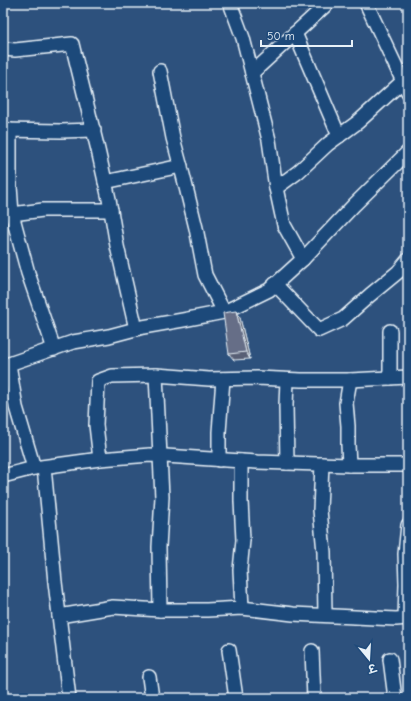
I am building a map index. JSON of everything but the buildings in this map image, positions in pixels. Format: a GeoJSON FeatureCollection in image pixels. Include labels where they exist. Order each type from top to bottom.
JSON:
{"type":"FeatureCollection","features":[{"type":"Feature","properties":{"kind":"street"},"geometry":{"type":"LineString","coordinates":[[230,3],[243,38],[269,140],[276,188],[284,225],[303,259]]}},
{"type":"Feature","properties":{"kind":"street"},"geometry":{"type":"LineString","coordinates":[[252,73],[328,3]]}},
{"type":"Feature","properties":{"kind":"street"},"geometry":{"type":"LineString","coordinates":[[276,188],[298,172],[328,144],[405,86],[366,3]]}},
{"type":"Feature","properties":{"kind":"street"},"geometry":{"type":"LineString","coordinates":[[295,33],[339,136]]}},
{"type":"Feature","properties":{"kind":"street"},"geometry":{"type":"LineString","coordinates":[[3,49],[15,50],[72,44],[94,130],[117,246],[136,329]]}},
{"type":"Feature","properties":{"kind":"street"},"geometry":{"type":"LineString","coordinates":[[160,71],[173,138],[196,228],[205,275],[224,312]]}},
{"type":"Feature","properties":{"kind":"street"},"geometry":{"type":"LineString","coordinates":[[54,349],[28,273],[9,210],[10,186],[6,130],[94,130]]}},
{"type":"Feature","properties":{"kind":"street"},"geometry":{"type":"LineString","coordinates":[[69,698],[50,535],[39,467],[16,407],[6,365],[73,342],[224,312],[269,290],[303,259],[354,205],[408,152]]}},
{"type":"Feature","properties":{"kind":"street"},"geometry":{"type":"LineString","coordinates":[[105,182],[181,166]]}},
{"type":"Feature","properties":{"kind":"street"},"geometry":{"type":"LineString","coordinates":[[9,210],[111,210]]}},
{"type":"Feature","properties":{"kind":"street"},"geometry":{"type":"LineString","coordinates":[[275,284],[319,330],[343,319],[398,272],[408,260]]}},
{"type":"Feature","properties":{"kind":"street"},"geometry":{"type":"LineString","coordinates":[[390,331],[390,378]]}},
{"type":"Feature","properties":{"kind":"street"},"geometry":{"type":"LineString","coordinates":[[100,459],[96,425],[98,381],[112,376],[156,375],[209,379],[257,378],[287,380],[350,380],[408,377]]}},
{"type":"Feature","properties":{"kind":"street"},"geometry":{"type":"LineString","coordinates":[[156,375],[162,497],[159,547],[160,610]]}},
{"type":"Feature","properties":{"kind":"street"},"geometry":{"type":"LineString","coordinates":[[219,460],[219,432],[223,379]]}},
{"type":"Feature","properties":{"kind":"street"},"geometry":{"type":"LineString","coordinates":[[287,380],[287,463]]}},
{"type":"Feature","properties":{"kind":"street"},"geometry":{"type":"LineString","coordinates":[[349,465],[346,403],[350,380]]}},
{"type":"Feature","properties":{"kind":"street"},"geometry":{"type":"LineString","coordinates":[[3,476],[39,467],[100,459],[150,455],[287,463],[408,465]]}},
{"type":"Feature","properties":{"kind":"street"},"geometry":{"type":"LineString","coordinates":[[241,461],[243,540],[240,570],[242,608]]}},
{"type":"Feature","properties":{"kind":"street"},"geometry":{"type":"LineString","coordinates":[[322,464],[320,510],[324,552],[325,615]]}},
{"type":"Feature","properties":{"kind":"street"},"geometry":{"type":"LineString","coordinates":[[59,616],[113,607],[160,610],[242,608],[293,614],[396,619],[406,618],[405,554],[408,525]]}},
{"type":"Feature","properties":{"kind":"street"},"geometry":{"type":"LineString","coordinates":[[229,650],[236,698]]}},
{"type":"Feature","properties":{"kind":"street"},"geometry":{"type":"LineString","coordinates":[[312,651],[314,698]]}},
{"type":"Feature","properties":{"kind":"street"},"geometry":{"type":"LineString","coordinates":[[390,659],[395,698]]}},
{"type":"Feature","properties":{"kind":"street"},"geometry":{"type":"LineString","coordinates":[[149,677],[152,698]]}}]}
